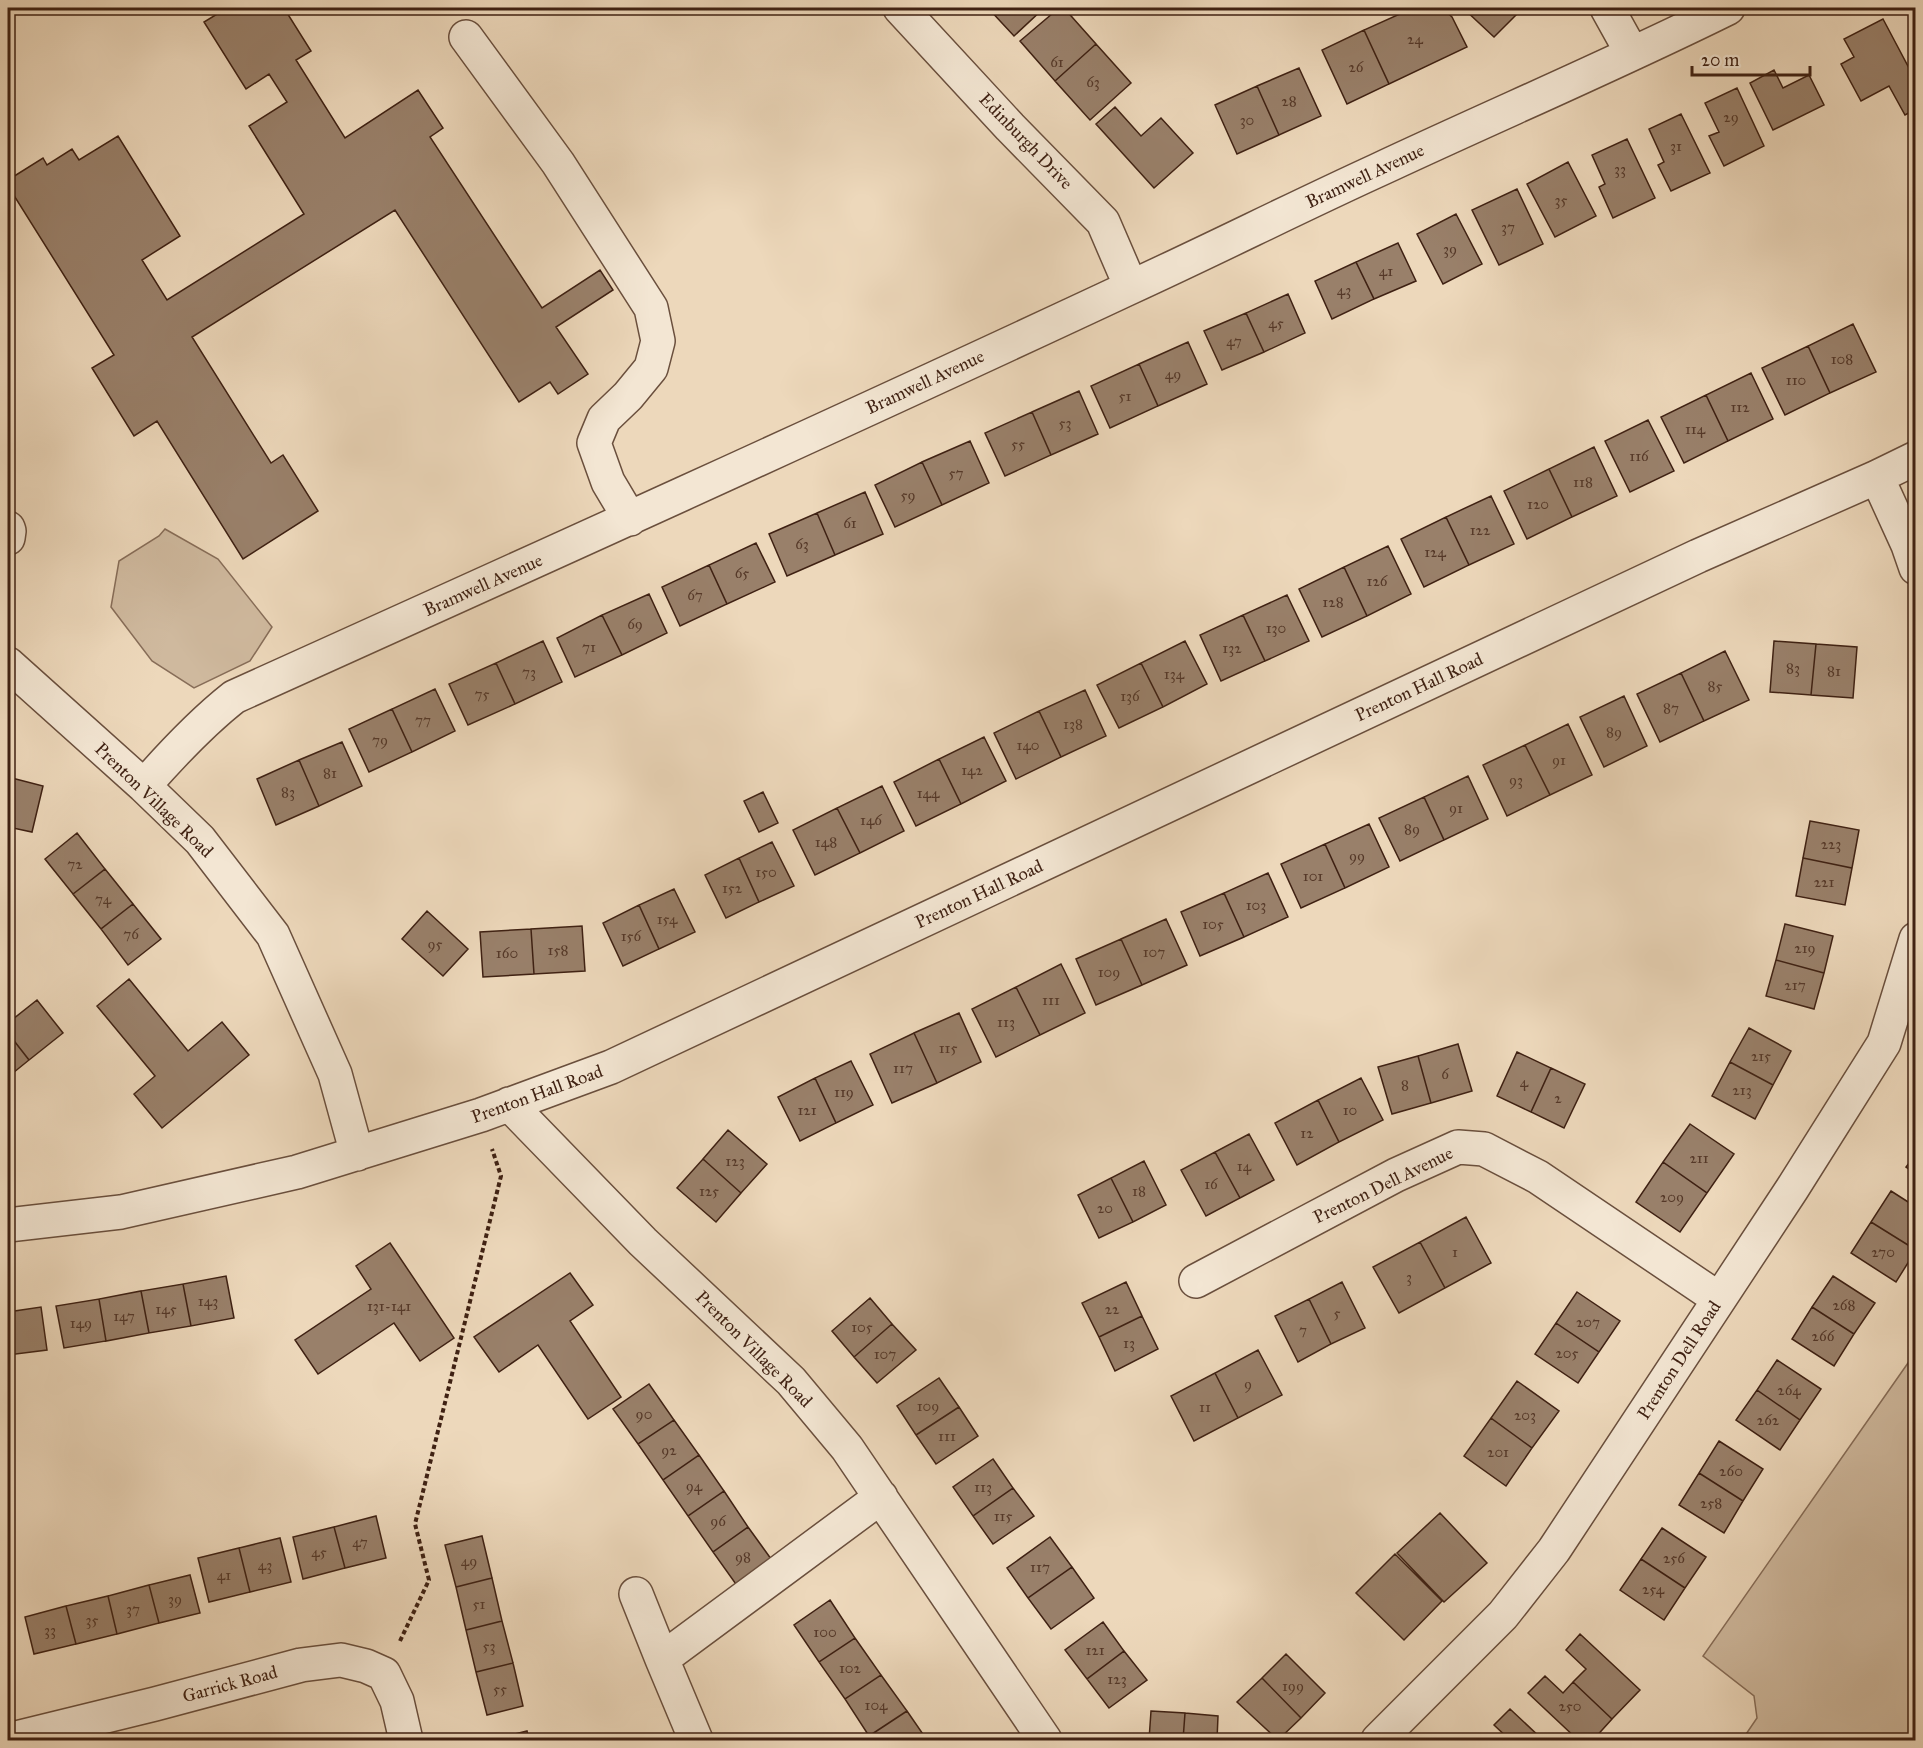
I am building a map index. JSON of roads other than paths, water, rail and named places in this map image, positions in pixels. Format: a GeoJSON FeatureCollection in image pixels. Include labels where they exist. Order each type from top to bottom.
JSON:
{"type":"FeatureCollection","features":[{"type":"Feature","properties":{"kind":"street","name":"Edinburgh Drive"},"geometry":{"type":"LineString","coordinates":[[900,8],[1010,127],[1103,222],[1131,287]]}},
{"type":"Feature","properties":{"kind":"street"},"geometry":{"type":"LineString","coordinates":[[1608,8],[1632,53]]}},
{"type":"Feature","properties":{"kind":"street","name":"Bramwell Avenue"},"geometry":{"type":"LineString","coordinates":[[144,786],[207,719],[234,697],[630,519],[1728,8]]}},
{"type":"Feature","properties":{"kind":"street"},"geometry":{"type":"LineString","coordinates":[[466,37],[558,163],[651,308],[658,341],[651,368],[628,396],[604,419],[594,444],[608,482],[630,519]]}},
{"type":"Feature","properties":{"kind":"street","name":"Prenton Hall Road"},"geometry":{"type":"LineString","coordinates":[[8,1225],[121,1212],[297,1172],[495,1109],[622,1062],[1677,566],[1916,458]]}},
{"type":"Feature","properties":{"kind":"street"},"geometry":{"type":"LineString","coordinates":[[1877,477],[1916,568]]}},
{"type":"Feature","properties":{"kind":"street"},"geometry":{"type":"LineString","coordinates":[[8,528],[8,538]]}},
{"type":"Feature","properties":{"kind":"street","name":"Prenton Village Road"},"geometry":{"type":"LineString","coordinates":[[8,664],[144,786],[200,840],[273,935],[335,1074],[357,1154]]}},
{"type":"Feature","properties":{"kind":"street","name":"Prenton Dell Road"},"geometry":{"type":"LineString","coordinates":[[1378,1740],[1503,1615],[1554,1550],[1792,1189],[1884,1043],[1916,939]]}},
{"type":"Feature","properties":{"kind":"street","name":"Prenton Village Road"},"geometry":{"type":"LineString","coordinates":[[495,1109],[643,1242],[791,1381],[847,1448],[1045,1740]]}},
{"type":"Feature","properties":{"kind":"street","name":"Prenton Dell Avenue"},"geometry":{"type":"LineString","coordinates":[[1196,1281],[1396,1175],[1458,1147],[1484,1149],[1538,1177],[1719,1299]]}},
{"type":"Feature","properties":{"kind":"street"},"geometry":{"type":"LineString","coordinates":[[662,1659],[881,1497]]}},
{"type":"Feature","properties":{"kind":"street"},"geometry":{"type":"LineString","coordinates":[[636,1594],[696,1740]]}},
{"type":"Feature","properties":{"kind":"street","name":"Garrick Road"},"geometry":{"type":"LineString","coordinates":[[8,1740],[301,1665],[341,1660],[366,1666],[384,1674],[397,1701],[406,1740]]}}]}
